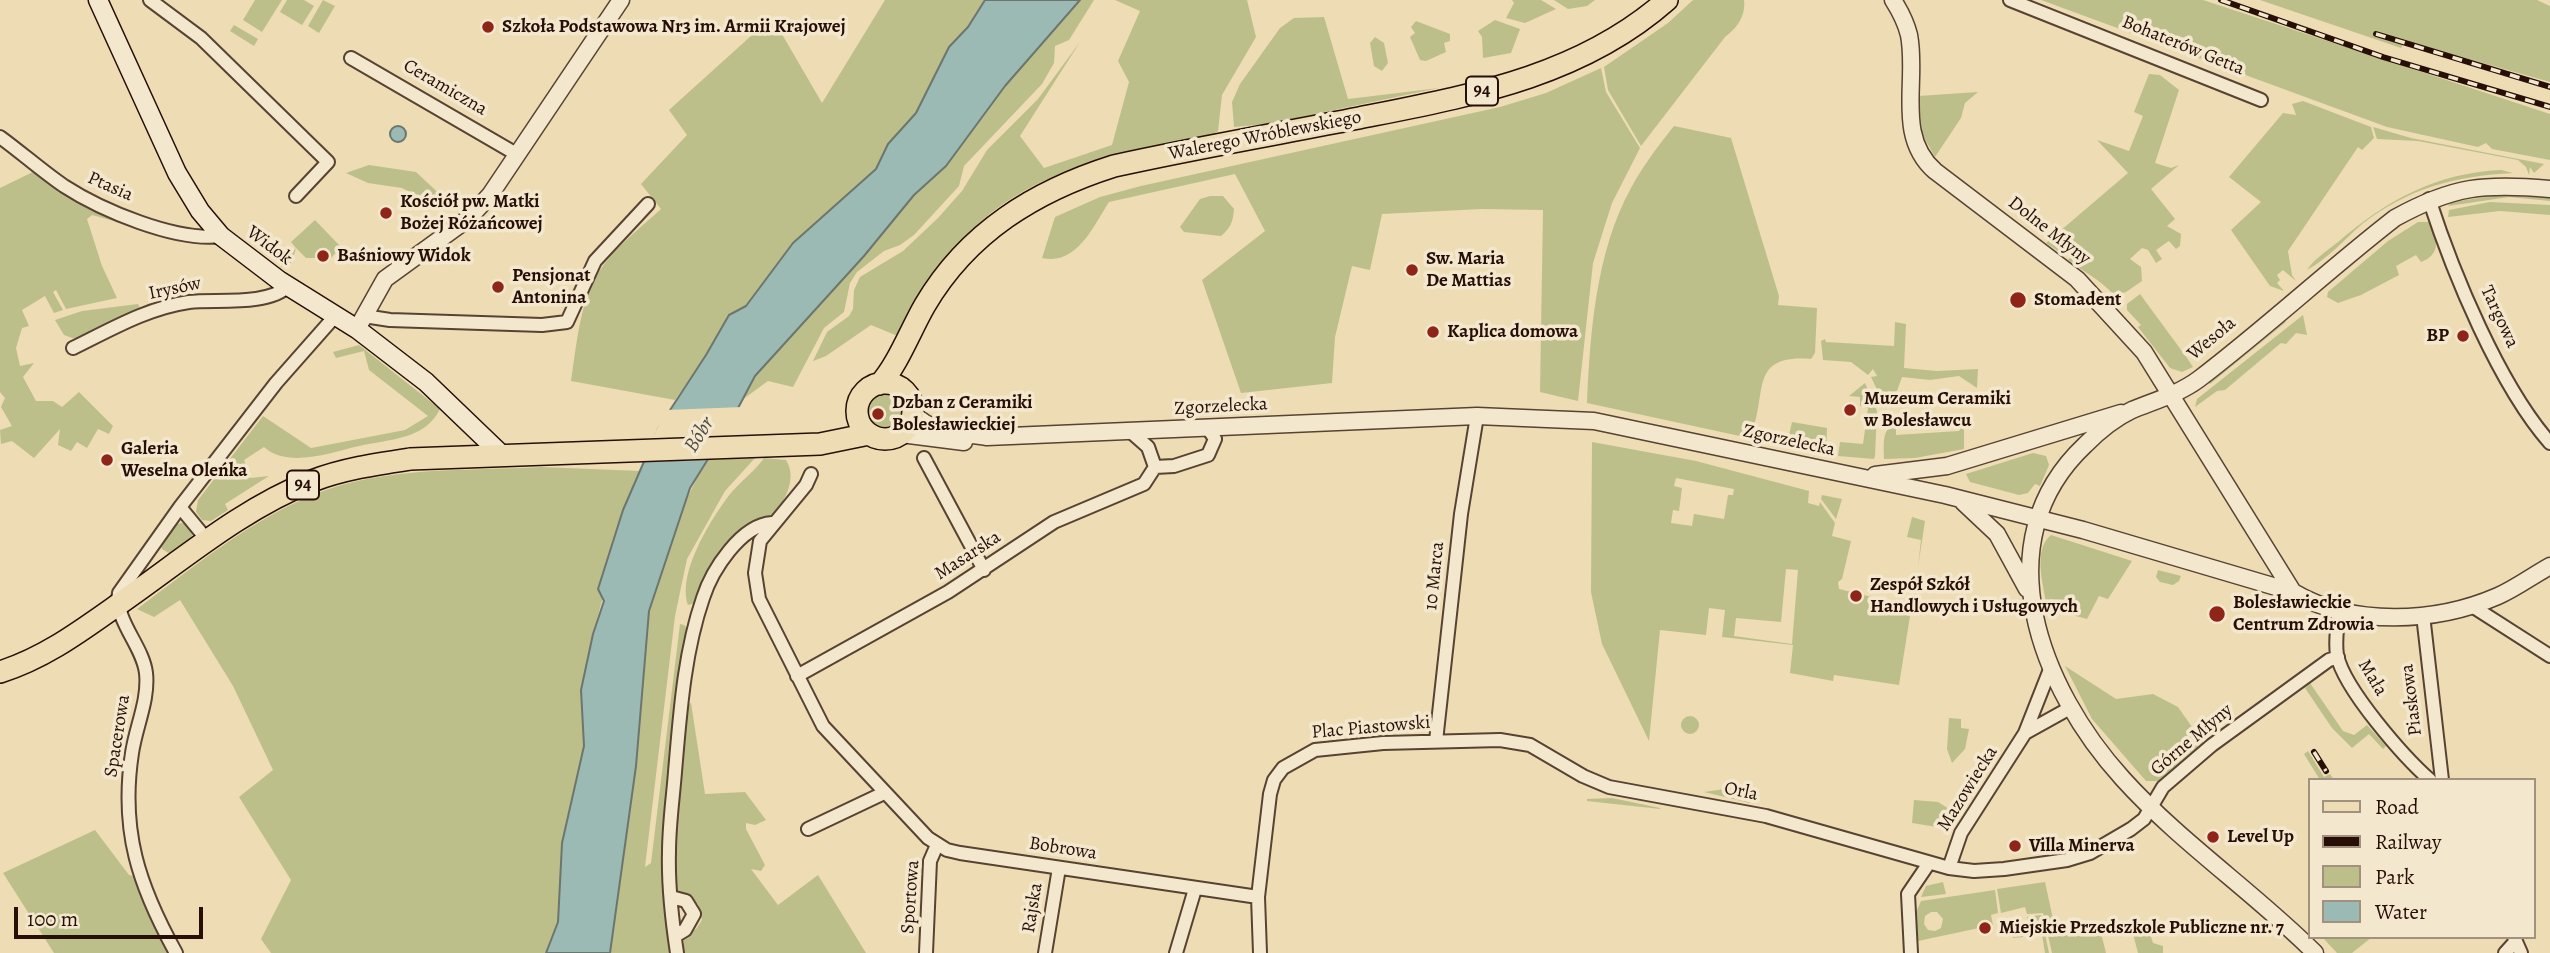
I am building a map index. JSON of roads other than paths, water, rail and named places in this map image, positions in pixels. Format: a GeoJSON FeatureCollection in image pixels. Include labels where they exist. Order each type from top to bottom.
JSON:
{"type":"FeatureCollection","features":[{"type":"Feature","properties":{"kind":"main road","name":"Widok"},"geometry":{"type":"LineString","coordinates":[[98,0],[177,173],[200,211],[220,236],[288,286],[336,315],[361,322],[448,400],[501,454]]}},
{"type":"Feature","properties":{"kind":"main road","name":"Walerego Wróblewskiego"},"geometry":{"type":"LineString","coordinates":[[880,384],[934,290],[977,239],[999,220],[1032,199],[1082,176],[1114,166],[1378,114],[1545,74],[1588,54],[1639,23],[1667,0]]}},
{"type":"Feature","properties":{"kind":"main road","name":"Walerego Wróblewskiego"},"geometry":{"type":"LineString","coordinates":[[905,391],[903,378],[909,337]]}},
{"type":"Feature","properties":{"kind":"main road","name":"94"},"geometry":{"type":"LineString","coordinates":[[807,442],[854,420],[867,391],[880,384]]}},
{"type":"Feature","properties":{"kind":"main road"},"geometry":{"type":"LineString","coordinates":[[880,384],[892,385],[905,391]]}},
{"type":"Feature","properties":{"kind":"main road","name":"94"},"geometry":{"type":"LineString","coordinates":[[905,391],[913,413]]}},
{"type":"Feature","properties":{"kind":"main road"},"geometry":{"type":"LineString","coordinates":[[858,413],[861,425],[869,434]]}},
{"type":"Feature","properties":{"kind":"main road"},"geometry":{"type":"LineString","coordinates":[[901,434],[910,425],[913,413]]}},
{"type":"Feature","properties":{"kind":"main road","name":"94"},"geometry":{"type":"LineString","coordinates":[[0,671],[49,651],[208,541],[281,495],[335,474],[410,459],[834,443],[869,434],[883,439],[901,434]]}},
{"type":"Feature","properties":{"kind":"street"},"geometry":{"type":"LineString","coordinates":[[150,0],[201,38],[328,162],[296,196]]}},
{"type":"Feature","properties":{"kind":"street"},"geometry":{"type":"LineString","coordinates":[[361,322],[385,279],[469,218],[490,195],[621,0]]}},
{"type":"Feature","properties":{"kind":"street","name":"Dolne Młyny"},"geometry":{"type":"LineString","coordinates":[[1894,0],[1909,36],[1910,114],[1918,151],[1935,171],[2007,224],[2095,296],[2144,352],[2293,592]]}},
{"type":"Feature","properties":{"kind":"street","name":"Bohaterów Getta"},"geometry":{"type":"LineString","coordinates":[[2010,0],[2261,100]]}},
{"type":"Feature","properties":{"kind":"street","name":"Ceramiczna"},"geometry":{"type":"LineString","coordinates":[[351,58],[517,155]]}},
{"type":"Feature","properties":{"kind":"street","name":"Ptasia"},"geometry":{"type":"LineString","coordinates":[[0,137],[61,183],[98,204],[167,229],[198,236],[220,236]]}},
{"type":"Feature","properties":{"kind":"street"},"geometry":{"type":"LineString","coordinates":[[2429,199],[2480,186],[2550,189]]}},
{"type":"Feature","properties":{"kind":"street","name":"Wesoła"},"geometry":{"type":"LineString","coordinates":[[2033,602],[2029,555],[2037,519],[2052,485],[2065,466],[2086,444],[2130,411],[2170,395],[2198,379],[2395,218],[2429,199]]}},
{"type":"Feature","properties":{"kind":"street","name":"Targowa"},"geometry":{"type":"LineString","coordinates":[[2429,199],[2446,250],[2516,398],[2550,443]]}},
{"type":"Feature","properties":{"kind":"street","name":"Widok"},"geometry":{"type":"LineString","coordinates":[[361,322],[390,320],[542,325],[567,322],[595,261],[648,205]]}},
{"type":"Feature","properties":{"kind":"street","name":"Irysów"},"geometry":{"type":"LineString","coordinates":[[73,348],[165,307],[189,302],[273,296],[288,286]]}},
{"type":"Feature","properties":{"kind":"street"},"geometry":{"type":"LineString","coordinates":[[117,605],[119,593],[131,573],[180,507],[276,383],[336,315]]}},
{"type":"Feature","properties":{"kind":"street"},"geometry":{"type":"LineString","coordinates":[[1863,477],[1958,463],[2081,423],[2130,411]]}},
{"type":"Feature","properties":{"kind":"street","name":"Zgorzelecka"},"geometry":{"type":"LineString","coordinates":[[913,413],[930,426],[987,437]]}},
{"type":"Feature","properties":{"kind":"street","name":"Zgorzelecka"},"geometry":{"type":"LineString","coordinates":[[901,434],[952,442],[987,437],[1477,416],[1594,421],[1958,498],[2293,592],[2309,602],[2339,612],[2423,615],[2472,606],[2500,596],[2550,566]]}},
{"type":"Feature","properties":{"kind":"street","name":"10 Marca"},"geometry":{"type":"LineString","coordinates":[[1436,741],[1461,514],[1477,416]]}},
{"type":"Feature","properties":{"kind":"street"},"geometry":{"type":"LineString","coordinates":[[1131,432],[1148,447],[1155,467],[1174,466],[1208,455],[1215,439],[1209,429]]}},
{"type":"Feature","properties":{"kind":"street"},"geometry":{"type":"LineString","coordinates":[[924,458],[984,570]]}},
{"type":"Feature","properties":{"kind":"street","name":"Masarska"},"geometry":{"type":"LineString","coordinates":[[797,676],[984,570],[1054,522],[1144,484],[1155,467]]}},
{"type":"Feature","properties":{"kind":"street","name":"Bobrowa"},"geometry":{"type":"LineString","coordinates":[[811,474],[792,504],[772,523],[760,541],[756,557],[756,587],[823,726],[884,793],[937,845],[960,853],[1258,897]]}},
{"type":"Feature","properties":{"kind":"street"},"geometry":{"type":"LineString","coordinates":[[1958,498],[1997,534],[2033,602],[2051,667],[2070,708],[2106,759],[2152,807],[2315,953]]}},
{"type":"Feature","properties":{"kind":"street"},"geometry":{"type":"LineString","coordinates":[[180,507],[208,541]]}},
{"type":"Feature","properties":{"kind":"street"},"geometry":{"type":"LineString","coordinates":[[677,953],[668,851],[679,730],[692,640],[704,595],[741,538],[760,524],[772,523]]}},
{"type":"Feature","properties":{"kind":"street","name":"Spacerowa"},"geometry":{"type":"LineString","coordinates":[[117,605],[138,647],[146,674],[145,698],[129,778],[134,850],[147,898],[176,953]]}},
{"type":"Feature","properties":{"kind":"street"},"geometry":{"type":"LineString","coordinates":[[2472,606],[2550,656]]}},
{"type":"Feature","properties":{"kind":"street"},"geometry":{"type":"LineString","coordinates":[[2338,657],[2339,612]]}},
{"type":"Feature","properties":{"kind":"street","name":"Piaskowa"},"geometry":{"type":"LineString","coordinates":[[2423,615],[2442,778]]}},
{"type":"Feature","properties":{"kind":"street","name":"Mała"},"geometry":{"type":"LineString","coordinates":[[2338,657],[2373,718],[2428,778]]}},
{"type":"Feature","properties":{"kind":"street","name":"Górne Młyny"},"geometry":{"type":"LineString","coordinates":[[1949,867],[1989,871],[2067,860],[2107,845],[2144,819],[2163,787],[2213,745],[2329,660],[2338,657]]}},
{"type":"Feature","properties":{"kind":"street","name":"Mazowiecka"},"geometry":{"type":"LineString","coordinates":[[1949,867],[1961,833],[2025,733],[2051,667]]}},
{"type":"Feature","properties":{"kind":"street","name":"Mazowiecka"},"geometry":{"type":"LineString","coordinates":[[2025,733],[2070,708]]}},
{"type":"Feature","properties":{"kind":"street","name":"Plac Piastowski"},"geometry":{"type":"LineString","coordinates":[[1260,953],[1258,897],[1270,794],[1274,780],[1283,768],[1303,754],[1328,747],[1500,740],[1530,745]]}},
{"type":"Feature","properties":{"kind":"street","name":"Orla"},"geometry":{"type":"LineString","coordinates":[[1530,745],[1594,782],[1766,816],[1949,867]]}},
{"type":"Feature","properties":{"kind":"street"},"geometry":{"type":"LineString","coordinates":[[808,829],[884,793]]}},
{"type":"Feature","properties":{"kind":"street","name":"Sportowa"},"geometry":{"type":"LineString","coordinates":[[926,953],[930,861],[937,845]]}},
{"type":"Feature","properties":{"kind":"street"},"geometry":{"type":"LineString","coordinates":[[1912,953],[1908,894],[1930,863]]}},
{"type":"Feature","properties":{"kind":"street","name":"Rajska"},"geometry":{"type":"LineString","coordinates":[[1045,953],[1059,868]]}},
{"type":"Feature","properties":{"kind":"street"},"geometry":{"type":"LineString","coordinates":[[1176,953],[1195,889]]}},
{"type":"Feature","properties":{"kind":"street"},"geometry":{"type":"LineString","coordinates":[[671,897],[686,901],[694,914],[685,930],[674,936]]}},
{"type":"Feature","properties":{"kind":"street"},"geometry":{"type":"LineString","coordinates":[[2505,953],[2517,944]]}},
{"type":"Feature","properties":{"kind":"water","name":"Bóbr"},"geometry":{"type":"Polygon","coordinates":[[[985,0],[1080,0],[1005,86],[946,166],[914,195],[864,256],[755,376],[728,427],[690,488],[649,611],[636,766],[610,953],[546,953],[558,922],[562,843],[584,746],[581,690],[593,634],[604,601],[598,589],[623,510],[659,427],[729,315],[746,306],[793,243],[876,169],[888,144],[916,113],[949,47],[968,27],[985,0]]]}},
{"type":"Feature","properties":{"kind":"water"},"geometry":{"type":"Polygon","coordinates":[[[395,126],[401,126],[406,134],[404,140],[395,142],[390,137],[390,131],[395,126]]]}},
{"type":"Feature","properties":{"kind":"railway"},"geometry":{"type":"LineString","coordinates":[[2221,0],[2383,57],[2550,107]]}},
{"type":"Feature","properties":{"kind":"railway"},"geometry":{"type":"LineString","coordinates":[[2376,34],[2550,87]]}},
{"type":"Feature","properties":{"kind":"railway"},"geometry":{"type":"LineString","coordinates":[[2314,752],[2326,771]]}},
{"type":"Feature","properties":{"kind":"place","name":"Szkoła Podstawowa Nr3 im. Armii Krajowej"},"geometry":{"type":"Point","coordinates":[488,27]}},
{"type":"Feature","properties":{"kind":"place","name":"Kościół pw. Matki Bożej Różańcowej"},"geometry":{"type":"Point","coordinates":[386,213]}},
{"type":"Feature","properties":{"kind":"place","name":"Baśniowy Widok"},"geometry":{"type":"Point","coordinates":[323,256]}},
{"type":"Feature","properties":{"kind":"place","name":"Sw. Maria De Mattias"},"geometry":{"type":"Point","coordinates":[1412,270]}},
{"type":"Feature","properties":{"kind":"place","name":"Pensjonat Antonina"},"geometry":{"type":"Point","coordinates":[498,287]}},
{"type":"Feature","properties":{"kind":"place","name":"Stomadent"},"geometry":{"type":"Point","coordinates":[2018,300]}},
{"type":"Feature","properties":{"kind":"place","name":"Kaplica domowa"},"geometry":{"type":"Point","coordinates":[1433,332]}},
{"type":"Feature","properties":{"kind":"place","name":"BP"},"geometry":{"type":"Point","coordinates":[2463,336]}},
{"type":"Feature","properties":{"kind":"place","name":"Muzeum Ceramiki w Bolesławcu"},"geometry":{"type":"Point","coordinates":[1850,410]}},
{"type":"Feature","properties":{"kind":"place","name":"Dzban z Ceramiki Bolesławieckiej"},"geometry":{"type":"Point","coordinates":[878,414]}},
{"type":"Feature","properties":{"kind":"place","name":"Galeria Weselna Oleńka"},"geometry":{"type":"Point","coordinates":[107,460]}},
{"type":"Feature","properties":{"kind":"place","name":"Zespół Szkół Handlowych i Usługowych"},"geometry":{"type":"Point","coordinates":[1856,596]}},
{"type":"Feature","properties":{"kind":"place","name":"Bolesławieckie Centrum Zdrowia"},"geometry":{"type":"Point","coordinates":[2217,614]}},
{"type":"Feature","properties":{"kind":"place","name":"Level Up"},"geometry":{"type":"Point","coordinates":[2213,837]}},
{"type":"Feature","properties":{"kind":"place","name":"Villa Minerva"},"geometry":{"type":"Point","coordinates":[2015,846]}},
{"type":"Feature","properties":{"kind":"place","name":"Miejskie Przedszkole Publiczne nr. 7"},"geometry":{"type":"Point","coordinates":[1985,928]}}]}
